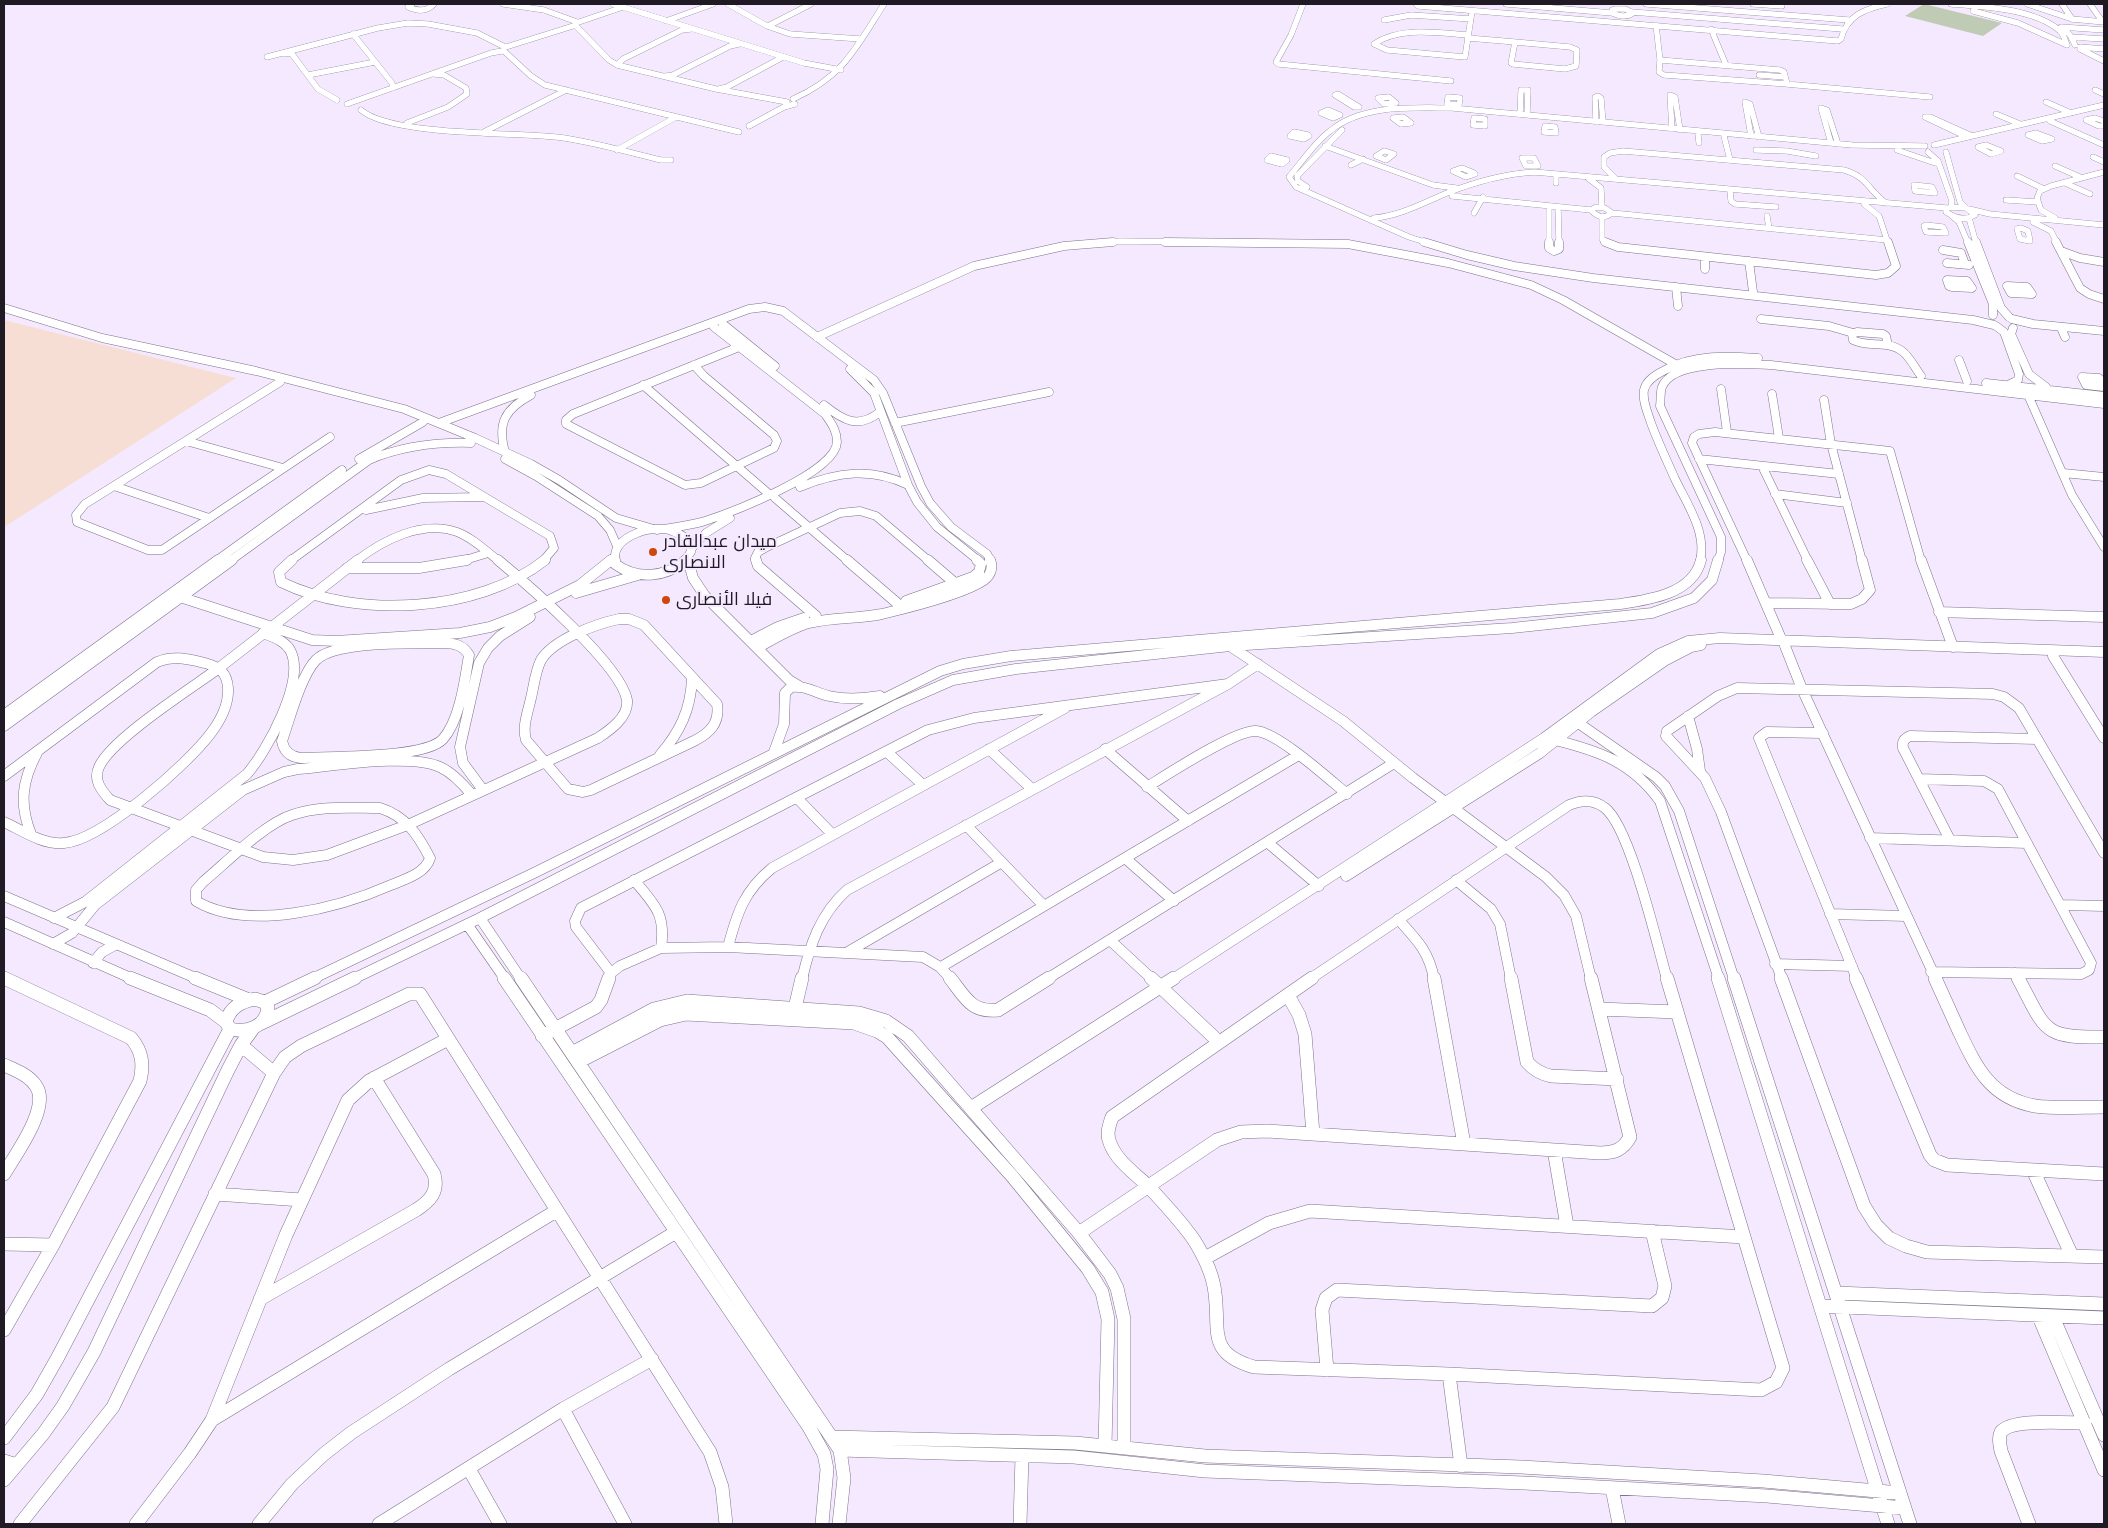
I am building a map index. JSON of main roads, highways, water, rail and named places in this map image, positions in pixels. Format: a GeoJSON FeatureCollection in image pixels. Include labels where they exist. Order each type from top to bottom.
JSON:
{"type":"FeatureCollection","features":[{"type":"Feature","properties":{"kind":"place","name":"ميدان عبدالقادر الانصارى"},"geometry":{"type":"Point","coordinates":[653,552]}},
{"type":"Feature","properties":{"kind":"place","name":"فيلا الأنصارى"},"geometry":{"type":"Point","coordinates":[666,600]}}]}
